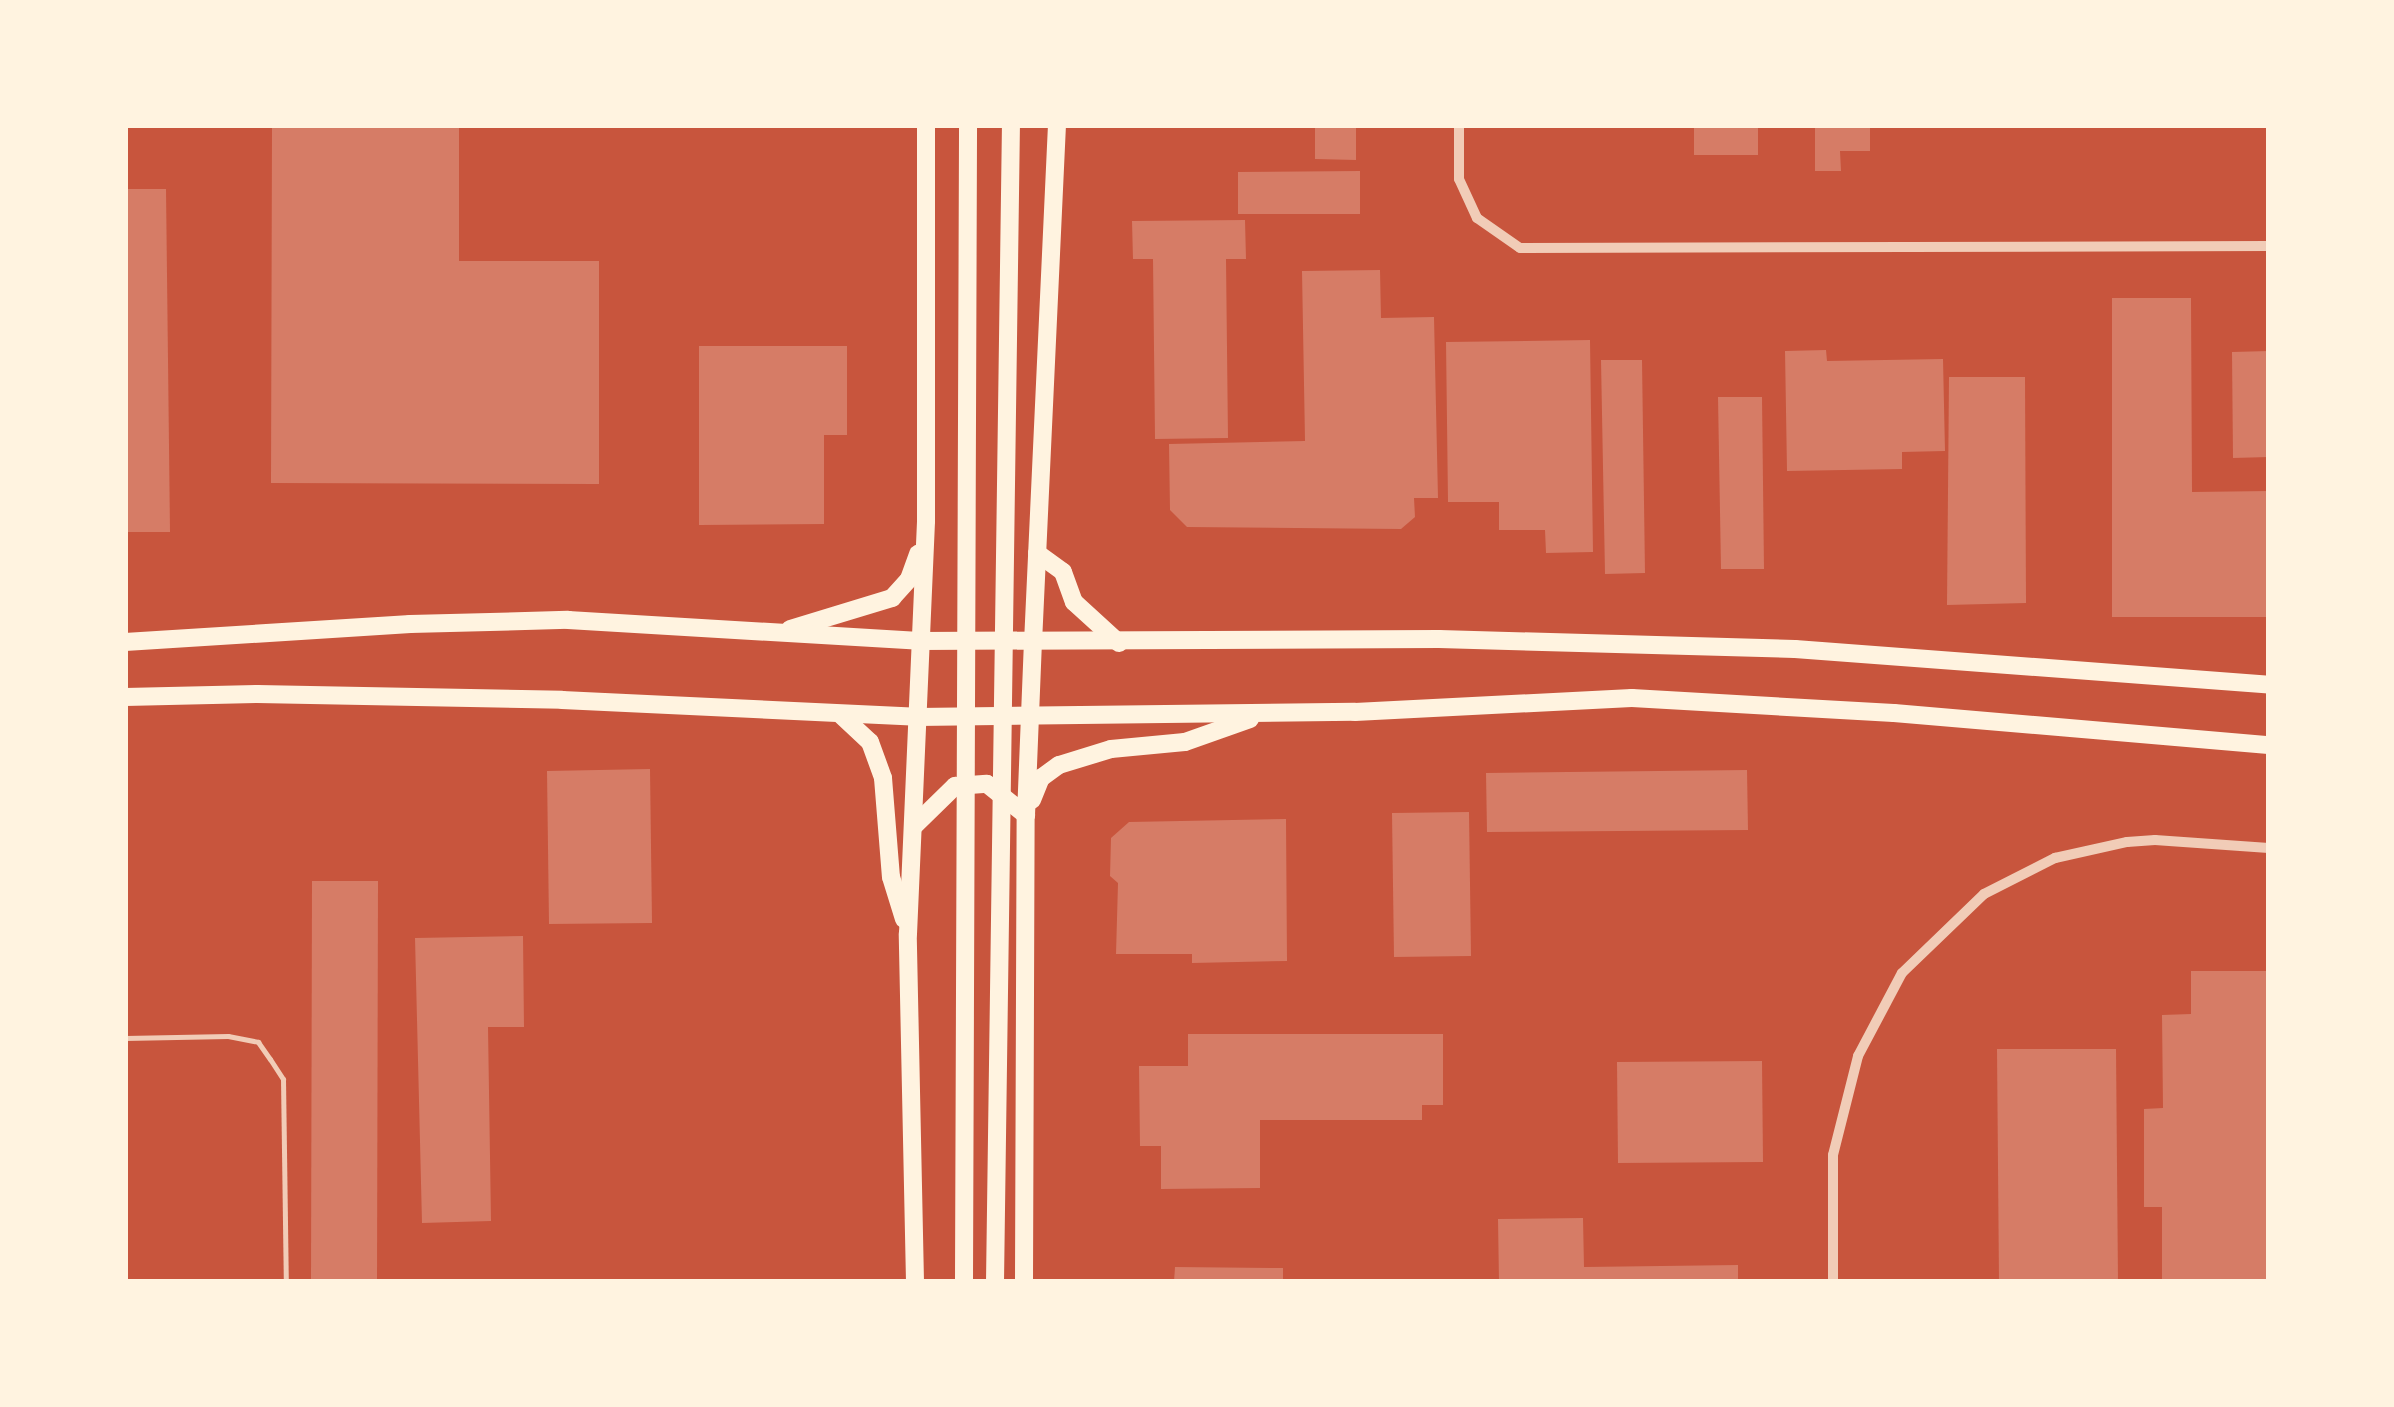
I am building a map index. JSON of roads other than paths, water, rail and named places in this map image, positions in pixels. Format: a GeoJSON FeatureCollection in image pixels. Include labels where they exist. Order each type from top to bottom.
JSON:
{"type":"FeatureCollection","features":[{"type":"Feature","properties":{"kind":"highway"},"geometry":{"type":"LineString","coordinates":[[915,1282],[908,934],[926,522],[926,125]]}},
{"type":"Feature","properties":{"kind":"highway"},"geometry":{"type":"LineString","coordinates":[[964,1282],[968,125]]}},
{"type":"Feature","properties":{"kind":"highway"},"geometry":{"type":"LineString","coordinates":[[995,1282],[1010,125]]}},
{"type":"Feature","properties":{"kind":"highway"},"geometry":{"type":"LineString","coordinates":[[1024,1282],[1026,815],[1034,716],[1033,643],[1057,125]]}},
{"type":"Feature","properties":{"kind":"highway"},"geometry":{"type":"LineString","coordinates":[[780,633],[892,598],[908,579],[926,522]]}},
{"type":"Feature","properties":{"kind":"highway"},"geometry":{"type":"LineString","coordinates":[[1038,552],[1063,572],[1074,602],[1119,643]]}},
{"type":"Feature","properties":{"kind":"highway"},"geometry":{"type":"LineString","coordinates":[[125,642],[530,620],[919,641],[1119,643],[1439,638],[1775,648],[1974,659],[2269,685]]}},
{"type":"Feature","properties":{"kind":"highway"},"geometry":{"type":"LineString","coordinates":[[125,697],[258,694],[562,700],[842,716],[1264,713],[1632,698],[1932,716],[2269,745]]}},
{"type":"Feature","properties":{"kind":"highway"},"geometry":{"type":"LineString","coordinates":[[1026,815],[1040,778],[1059,764],[1111,749],[1185,742],[1264,713]]}},
{"type":"Feature","properties":{"kind":"highway"},"geometry":{"type":"LineString","coordinates":[[842,716],[870,742],[883,778],[891,877],[908,934]]}},
{"type":"Feature","properties":{"kind":"highway"},"geometry":{"type":"LineString","coordinates":[[913,827],[955,786],[987,784],[1026,815]]}},
{"type":"Feature","properties":{"kind":"street"},"geometry":{"type":"LineString","coordinates":[[1459,125],[1459,179],[1477,218],[1520,248],[2269,246]]}},
{"type":"Feature","properties":{"kind":"street"},"geometry":{"type":"LineString","coordinates":[[1833,1282],[1833,1155],[1858,1056],[1902,973],[1984,894],[2055,858],[2126,842],[2269,848]]}},
{"type":"Feature","properties":{"kind":"lane"},"geometry":{"type":"LineString","coordinates":[[125,1038],[228,1036],[258,1042],[277,1069],[283,1079],[286,1282]]}}]}
